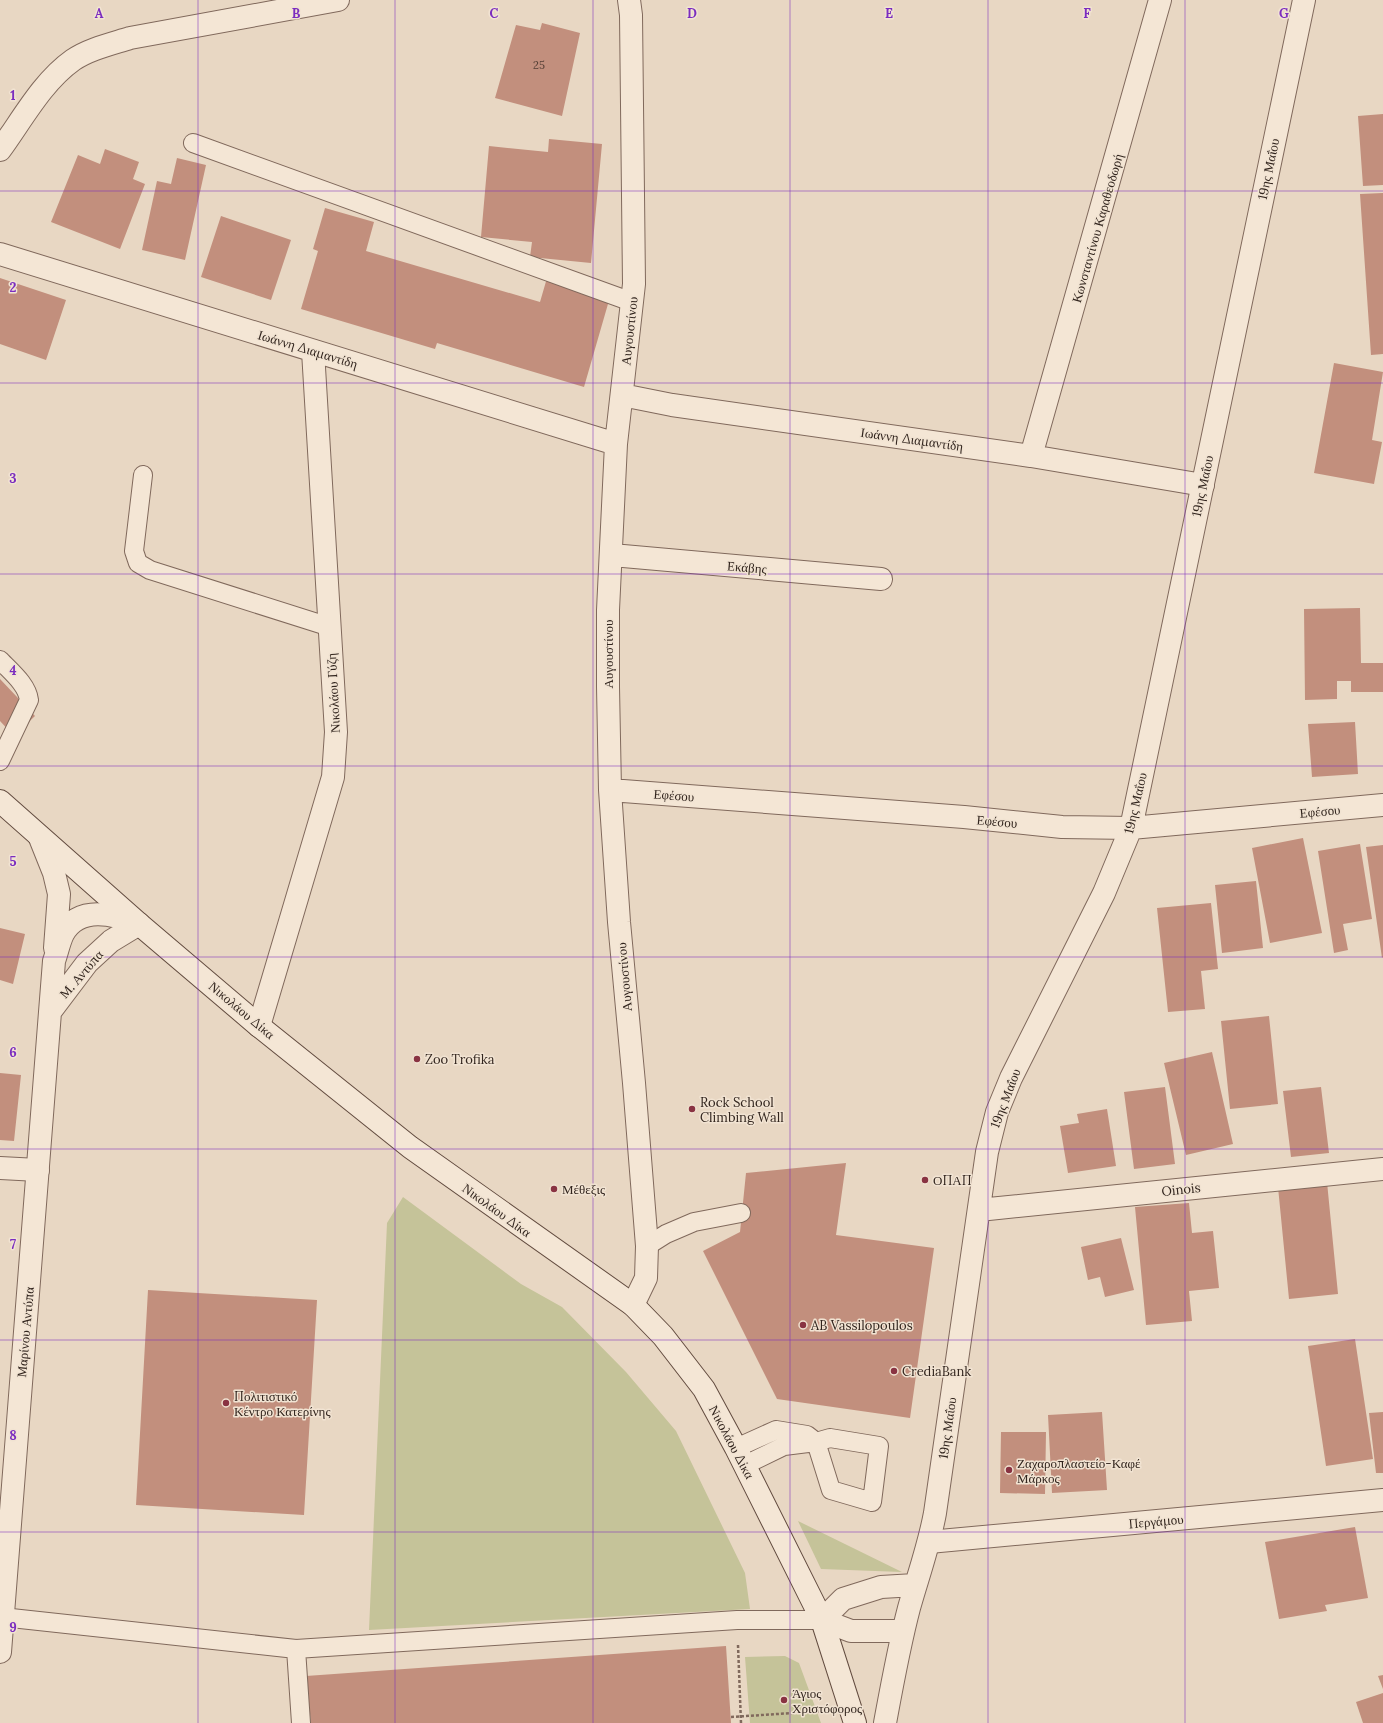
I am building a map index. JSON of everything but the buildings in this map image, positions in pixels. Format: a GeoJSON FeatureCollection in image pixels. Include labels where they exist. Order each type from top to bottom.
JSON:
{"type":"FeatureCollection","features":[{"type":"Feature","properties":{"kind":"street"},"geometry":{"type":"LineString","coordinates":[[0,150],[45,86],[61,70],[74,60],[96,48],[130,38],[338,0]]}},
{"type":"Feature","properties":{"kind":"street","name":"Αυγουστίνου"},"geometry":{"type":"LineString","coordinates":[[629,0],[632,15],[634,284],[616,444],[612,555],[608,610],[608,687],[610,790],[619,922],[647,1246],[646,1278],[633,1305]]}},
{"type":"Feature","properties":{"kind":"street","name":"Κωνσταντίνου Καραθεοδωρή"},"geometry":{"type":"LineString","coordinates":[[1031,456],[1160,0]]}},
{"type":"Feature","properties":{"kind":"street","name":"19ης Μαΐου"},"geometry":{"type":"LineString","coordinates":[[885,1723],[903,1631],[915,1586],[930,1542],[987,1152],[997,1112],[1011,1078],[1104,893],[1130,828],[1304,0]]}},
{"type":"Feature","properties":{"kind":"street","name":"Ιωάννη Διαμαντίδη"},"geometry":{"type":"LineString","coordinates":[[0,254],[616,444]]}},
{"type":"Feature","properties":{"kind":"street","name":"Νικολάου Γύζη"},"geometry":{"type":"LineString","coordinates":[[259,1026],[333,777],[336,732],[314,351]]}},
{"type":"Feature","properties":{"kind":"street","name":"Ιωάννη Διαμαντίδη"},"geometry":{"type":"LineString","coordinates":[[622,395],[672,405],[1031,456],[1203,485]]}},
{"type":"Feature","properties":{"kind":"street","name":"Εκάβης"},"geometry":{"type":"LineString","coordinates":[[612,555],[881,579]]}},
{"type":"Feature","properties":{"kind":"street","name":"Εφέσου"},"geometry":{"type":"LineString","coordinates":[[610,790],[964,817],[1062,827],[1130,828],[1383,805]]}},
{"type":"Feature","properties":{"kind":"street","name":"Νικολάου Δίκα"},"geometry":{"type":"LineString","coordinates":[[0,801],[40,838],[259,1026],[410,1147],[575,1266],[633,1305],[663,1336],[704,1389],[822,1620],[853,1716]]}},
{"type":"Feature","properties":{"kind":"street"},"geometry":{"type":"LineString","coordinates":[[40,838],[54,873],[59,894],[54,961]]}},
{"type":"Feature","properties":{"kind":"street","name":"Μ. Αντύπα"},"geometry":{"type":"LineString","coordinates":[[50,1012],[54,961],[63,934],[72,924],[83,916],[101,913],[120,916],[139,924]]}},
{"type":"Feature","properties":{"kind":"street","name":"Μ. Αντύπα"},"geometry":{"type":"LineString","coordinates":[[50,1012],[87,963],[111,941],[139,924]]}},
{"type":"Feature","properties":{"kind":"street","name":"Μαρίνου Αντύπα"},"geometry":{"type":"LineString","coordinates":[[0,1652],[50,1012]]}},
{"type":"Feature","properties":{"kind":"street"},"geometry":{"type":"LineString","coordinates":[[0,1168],[38,1170]]}},
{"type":"Feature","properties":{"kind":"street","name":"Oinois"},"geometry":{"type":"LineString","coordinates":[[979,1210],[1383,1169]]}},
{"type":"Feature","properties":{"kind":"street","name":"Περγάμου"},"geometry":{"type":"LineString","coordinates":[[930,1542],[1383,1500]]}},
{"type":"Feature","properties":{"kind":"street"},"geometry":{"type":"LineString","coordinates":[[903,1631],[852,1631],[822,1620],[843,1599],[881,1587],[915,1586]]}},
{"type":"Feature","properties":{"kind":"lane"},"geometry":{"type":"LineString","coordinates":[[193,143],[632,302]]}},
{"type":"Feature","properties":{"kind":"lane"},"geometry":{"type":"LineString","coordinates":[[143,475],[134,551],[138,563],[150,570],[330,627]]}},
{"type":"Feature","properties":{"kind":"lane"},"geometry":{"type":"LineString","coordinates":[[0,660],[24,686],[28,693],[29,700],[0,760]]}},
{"type":"Feature","properties":{"kind":"lane"},"geometry":{"type":"LineString","coordinates":[[647,1246],[666,1234],[694,1222],[741,1213]]}},
{"type":"Feature","properties":{"kind":"lane"},"geometry":{"type":"LineString","coordinates":[[740,1457],[776,1430],[807,1435],[816,1442]]}},
{"type":"Feature","properties":{"kind":"lane"},"geometry":{"type":"LineString","coordinates":[[2,1617],[296,1649],[737,1620],[822,1620]]}},
{"type":"Feature","properties":{"kind":"lane"},"geometry":{"type":"LineString","coordinates":[[296,1649],[300,1723]]}},
{"type":"Feature","properties":{"kind":"path"},"geometry":{"type":"LineString","coordinates":[[737,1620],[741,1723]]}},
{"type":"Feature","properties":{"kind":"path"},"geometry":{"type":"LineString","coordinates":[[731,1717],[853,1716]]}},
{"type":"Feature","properties":{"kind":"shaded area"},"geometry":{"type":"Polygon","coordinates":[[[403,1197],[521,1284],[562,1307],[626,1372],[676,1431],[745,1573],[750,1609],[369,1630],[387,1223],[403,1197]]]}},
{"type":"Feature","properties":{"kind":"shaded area"},"geometry":{"type":"Polygon","coordinates":[[[798,1521],[902,1572],[821,1569],[798,1521]]]}},
{"type":"Feature","properties":{"kind":"shaded area"},"geometry":{"type":"Polygon","coordinates":[[[785,1656],[799,1663],[821,1723],[750,1723],[745,1657],[785,1656]]]}},
{"type":"Feature","properties":{"kind":"place","name":"Zoo Trofika"},"geometry":{"type":"Point","coordinates":[417,1059]}},
{"type":"Feature","properties":{"kind":"place","name":"Rock School Climbing Wall"},"geometry":{"type":"Point","coordinates":[692,1109]}},
{"type":"Feature","properties":{"kind":"place","name":"ΟΠΑΠ"},"geometry":{"type":"Point","coordinates":[925,1180]}},
{"type":"Feature","properties":{"kind":"place","name":"Μέθεξις"},"geometry":{"type":"Point","coordinates":[554,1189]}},
{"type":"Feature","properties":{"kind":"place","name":"AB Vassilopoulos"},"geometry":{"type":"Point","coordinates":[803,1325]}},
{"type":"Feature","properties":{"kind":"place","name":"CrediaBank"},"geometry":{"type":"Point","coordinates":[894,1371]}},
{"type":"Feature","properties":{"kind":"place","name":"Πολιτιστικό Κέντρο Κατερίνης"},"geometry":{"type":"Point","coordinates":[226,1403]}},
{"type":"Feature","properties":{"kind":"place","name":"Ζαχαροπλαστείο-Καφέ Μάρκος"},"geometry":{"type":"Point","coordinates":[1009,1470]}},
{"type":"Feature","properties":{"kind":"place","name":"Άγιος Χριστόφορος"},"geometry":{"type":"Point","coordinates":[784,1700]}}]}
